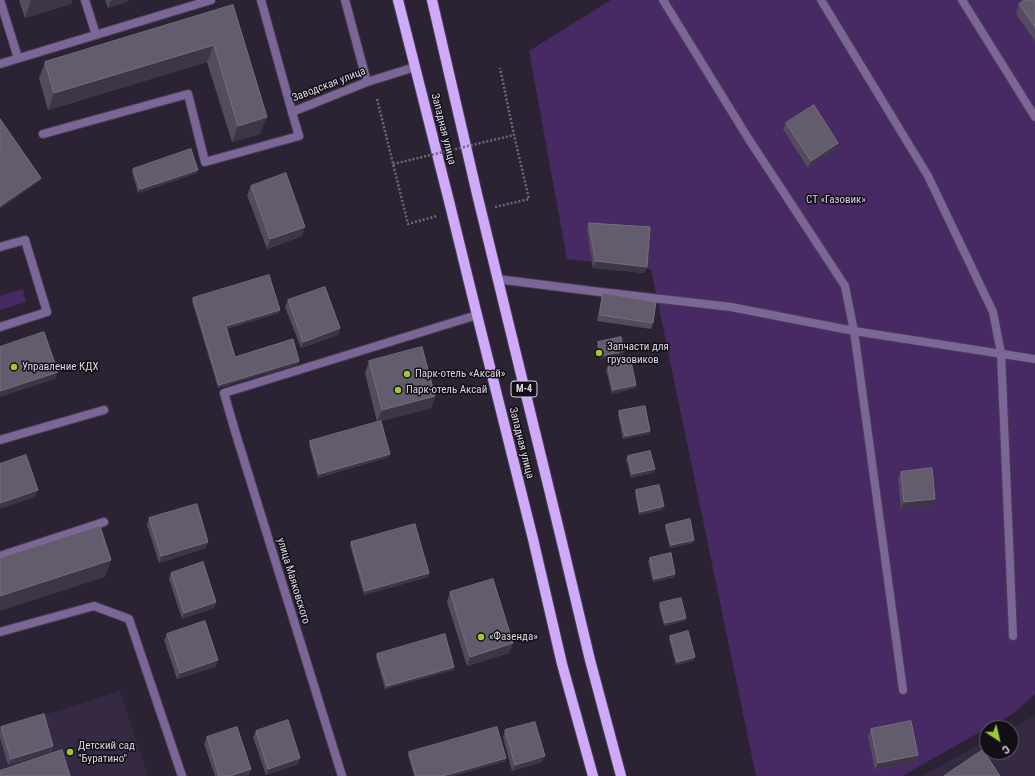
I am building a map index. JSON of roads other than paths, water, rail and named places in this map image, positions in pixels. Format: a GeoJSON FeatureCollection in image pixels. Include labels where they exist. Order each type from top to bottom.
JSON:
{"type":"FeatureCollection","features":[{"type":"Feature","properties":{"kind":"main road","name":"Западная улица"},"geometry":{"type":"LineString","coordinates":[[398,0],[533,539],[562,664],[593,776]]}},
{"type":"Feature","properties":{"kind":"main road","name":"Западная улица"},"geometry":{"type":"LineString","coordinates":[[432,0],[497,279],[590,660],[621,776]]}},
{"type":"Feature","properties":{"kind":"street"},"geometry":{"type":"LineString","coordinates":[[0,0],[18,58]]}},
{"type":"Feature","properties":{"kind":"street"},"geometry":{"type":"LineString","coordinates":[[85,0],[96,35]]}},
{"type":"Feature","properties":{"kind":"street"},"geometry":{"type":"LineString","coordinates":[[0,64],[211,0]]}},
{"type":"Feature","properties":{"kind":"street","name":"Заводская улица"},"geometry":{"type":"LineString","coordinates":[[261,0],[292,112],[367,82],[415,67]]}},
{"type":"Feature","properties":{"kind":"street"},"geometry":{"type":"LineString","coordinates":[[345,0],[367,82]]}},
{"type":"Feature","properties":{"kind":"street"},"geometry":{"type":"LineString","coordinates":[[663,0],[748,138],[845,286],[854,331],[903,690]]}},
{"type":"Feature","properties":{"kind":"street"},"geometry":{"type":"LineString","coordinates":[[821,0],[928,176],[993,312],[1001,353],[1013,636]]}},
{"type":"Feature","properties":{"kind":"street"},"geometry":{"type":"LineString","coordinates":[[962,0],[1035,117]]}},
{"type":"Feature","properties":{"kind":"street"},"geometry":{"type":"LineString","coordinates":[[44,134],[188,94],[205,162],[299,136],[292,112]]}},
{"type":"Feature","properties":{"kind":"street"},"geometry":{"type":"LineString","coordinates":[[0,247],[25,240],[47,312],[0,327]]}},
{"type":"Feature","properties":{"kind":"street"},"geometry":{"type":"LineString","coordinates":[[497,279],[731,306],[854,331],[1035,359]]}},
{"type":"Feature","properties":{"kind":"street","name":"улица Маяковского"},"geometry":{"type":"LineString","coordinates":[[342,776],[239,446],[224,393],[477,315]]}},
{"type":"Feature","properties":{"kind":"street"},"geometry":{"type":"LineString","coordinates":[[0,440],[104,410]]}},
{"type":"Feature","properties":{"kind":"street"},"geometry":{"type":"LineString","coordinates":[[0,556],[104,522]]}},
{"type":"Feature","properties":{"kind":"street"},"geometry":{"type":"LineString","coordinates":[[0,632],[94,606],[129,620],[182,776]]}},
{"type":"Feature","properties":{"kind":"place","name":"Запчасти для грузовиков"},"geometry":{"type":"Point","coordinates":[599,353]}},
{"type":"Feature","properties":{"kind":"place","name":"Управление КДХ"},"geometry":{"type":"Point","coordinates":[14,367]}},
{"type":"Feature","properties":{"kind":"place","name":"Парк-отель «Аксай»"},"geometry":{"type":"Point","coordinates":[407,374]}},
{"type":"Feature","properties":{"kind":"place","name":"Парк-отель Аксай"},"geometry":{"type":"Point","coordinates":[398,390]}},
{"type":"Feature","properties":{"kind":"place","name":"«Фазенда»"},"geometry":{"type":"Point","coordinates":[481,637]}},
{"type":"Feature","properties":{"kind":"place","name":"Детский сад \"Буратино\""},"geometry":{"type":"Point","coordinates":[70,752]}},
{"type":"Feature","properties":{"kind":"park label","name":"СТ «Газовик»"},"geometry":{"type":"Point","coordinates":[836,200]}}]}
